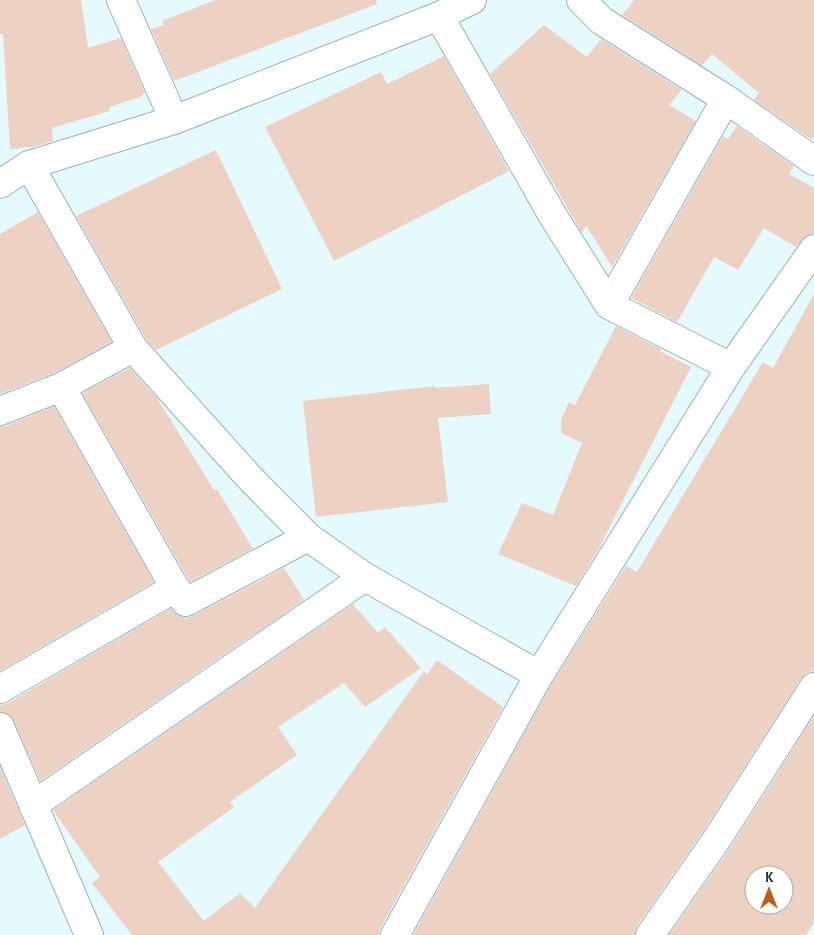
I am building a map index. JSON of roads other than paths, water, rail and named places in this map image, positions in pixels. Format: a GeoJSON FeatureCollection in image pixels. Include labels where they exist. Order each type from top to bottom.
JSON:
{"type":"FeatureCollection","features":[{"type":"Feature","properties":{"kind":"street"},"geometry":{"type":"LineString","coordinates":[[121,0],[174,120]]}},
{"type":"Feature","properties":{"kind":"street"},"geometry":{"type":"LineString","coordinates":[[0,184],[29,165],[174,120],[439,16],[472,0]]}},
{"type":"Feature","properties":{"kind":"street"},"geometry":{"type":"LineString","coordinates":[[581,0],[602,21],[726,99],[814,162]]}},
{"type":"Feature","properties":{"kind":"street"},"geometry":{"type":"LineString","coordinates":[[439,16],[553,216],[609,304],[731,367]]}},
{"type":"Feature","properties":{"kind":"street"},"geometry":{"type":"LineString","coordinates":[[609,304],[726,99]]}},
{"type":"Feature","properties":{"kind":"street"},"geometry":{"type":"LineString","coordinates":[[29,165],[132,348],[248,476],[308,536],[365,577],[539,674]]}},
{"type":"Feature","properties":{"kind":"street"},"geometry":{"type":"LineString","coordinates":[[395,935],[539,674],[731,367],[814,249]]}},
{"type":"Feature","properties":{"kind":"street"},"geometry":{"type":"LineString","coordinates":[[0,411],[61,387],[132,348]]}},
{"type":"Feature","properties":{"kind":"street"},"geometry":{"type":"LineString","coordinates":[[61,387],[175,588],[186,602],[308,536]]}},
{"type":"Feature","properties":{"kind":"street"},"geometry":{"type":"LineString","coordinates":[[34,805],[365,577]]}},
{"type":"Feature","properties":{"kind":"street"},"geometry":{"type":"LineString","coordinates":[[0,689],[175,588]]}},
{"type":"Feature","properties":{"kind":"street"},"geometry":{"type":"LineString","coordinates":[[650,935],[717,839],[814,687]]}},
{"type":"Feature","properties":{"kind":"street"},"geometry":{"type":"LineString","coordinates":[[0,727],[88,935]]}}]}
